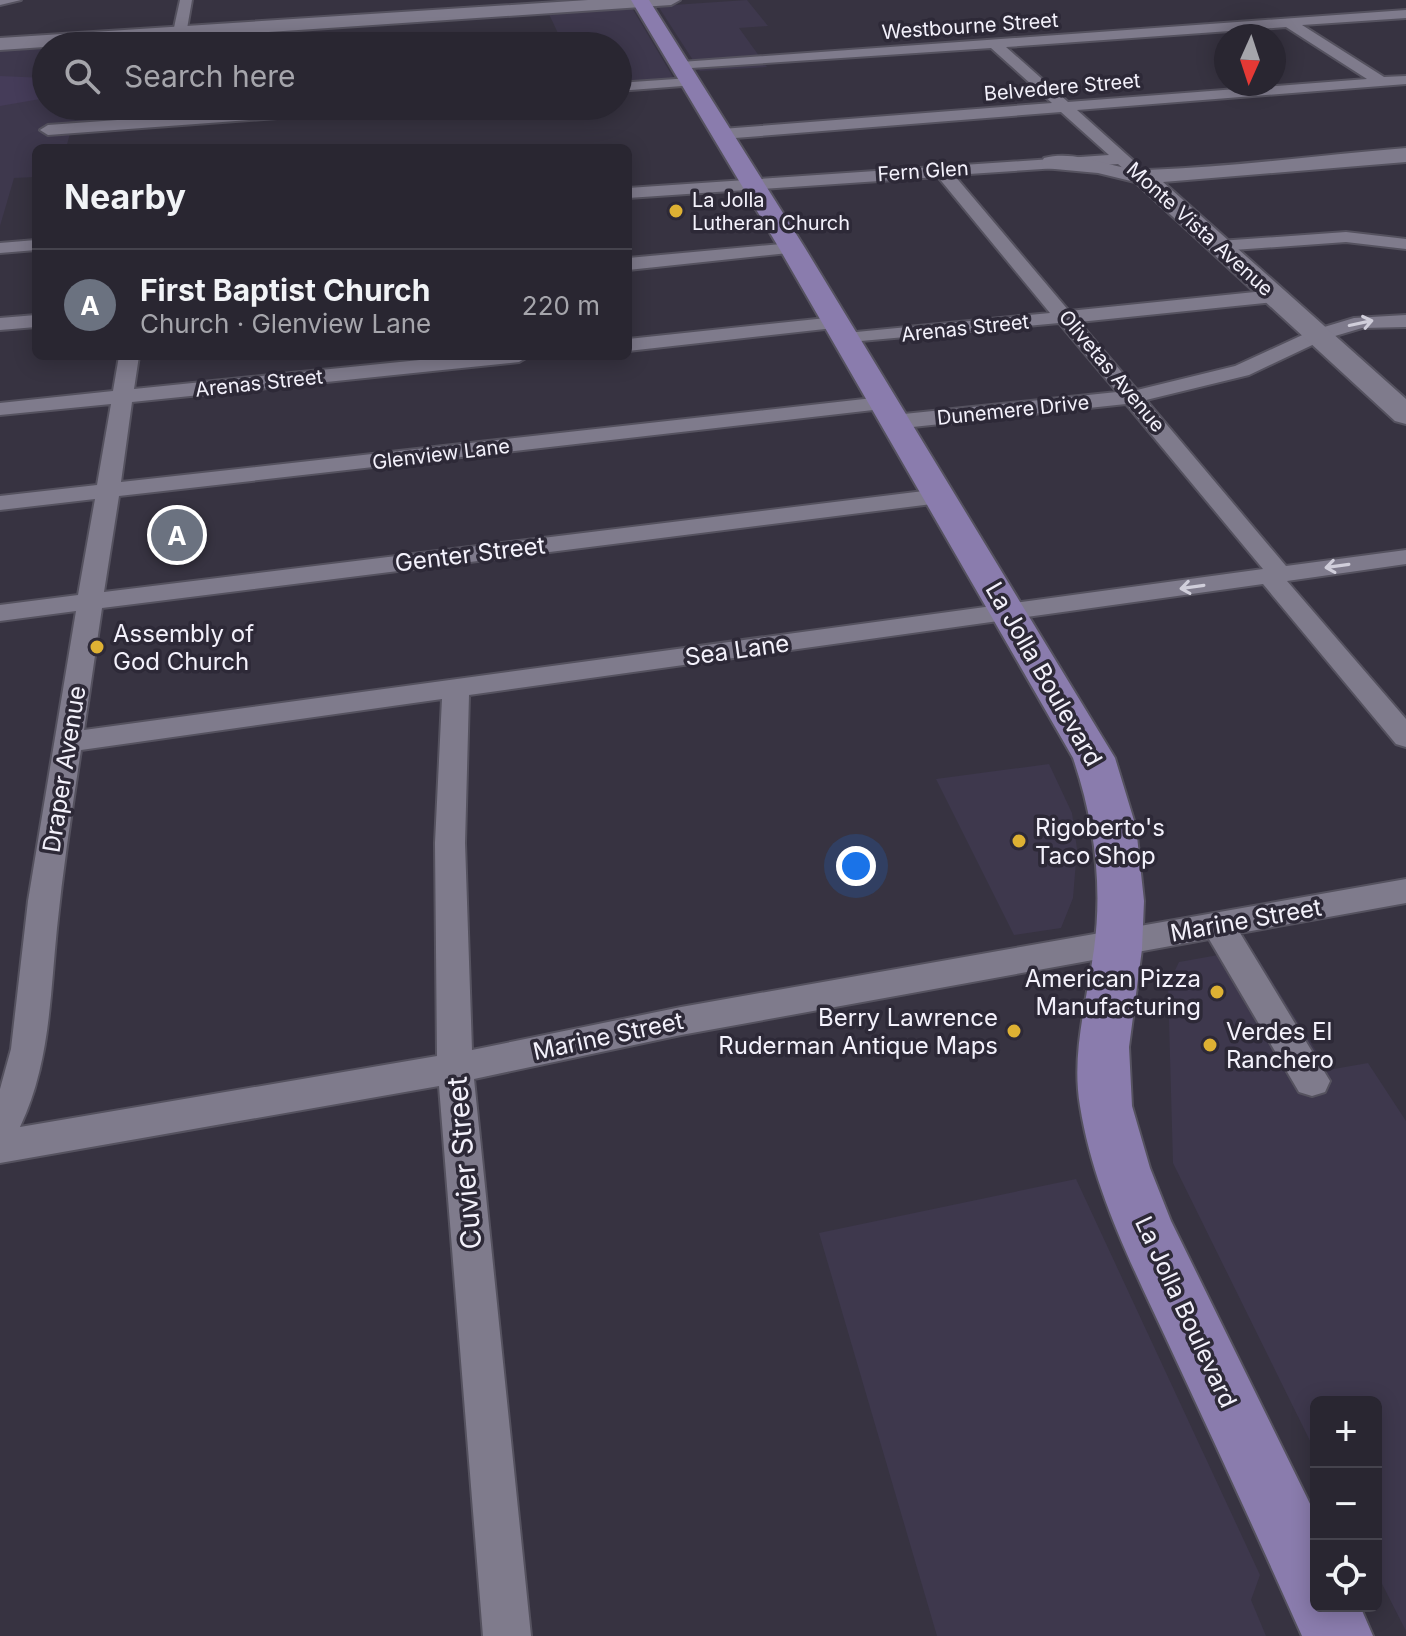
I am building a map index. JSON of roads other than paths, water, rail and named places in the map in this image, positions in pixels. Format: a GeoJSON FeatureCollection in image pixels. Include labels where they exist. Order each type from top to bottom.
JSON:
{"type":"FeatureCollection","features":[{"type":"Feature","properties":{"kind":"main road","name":"La Jolla Boulevard"},"geometry":{"type":"LineString","coordinates":[[641,1],[1089,746],[1107,793],[1115,832],[1118,944],[1104,1042],[1103,1078],[1106,1104],[1120,1159],[1144,1227],[1310,1576]]}},
{"type":"Feature","properties":{"kind":"main road"},"geometry":{"type":"LineString","coordinates":[[1327,1612],[1338,1636]]}},
{"type":"Feature","properties":{"kind":"street"},"geometry":{"type":"LineString","coordinates":[[0,1],[15,0]]}},
{"type":"Feature","properties":{"kind":"street"},"geometry":{"type":"LineString","coordinates":[[179,32],[186,0]]}},
{"type":"Feature","properties":{"kind":"street"},"geometry":{"type":"LineString","coordinates":[[263,32],[671,0]]}},
{"type":"Feature","properties":{"kind":"street","name":"Westbourne Street"},"geometry":{"type":"LineString","coordinates":[[632,84],[685,74],[995,44],[1406,14]]}},
{"type":"Feature","properties":{"kind":"street"},"geometry":{"type":"LineString","coordinates":[[1289,23],[1406,97]]}},
{"type":"Feature","properties":{"kind":"street"},"geometry":{"type":"LineString","coordinates":[[0,44],[32,43]]}},
{"type":"Feature","properties":{"kind":"street","name":"Monte Vista Avenue"},"geometry":{"type":"LineString","coordinates":[[995,44],[1406,415]]}},
{"type":"Feature","properties":{"kind":"street","name":"Belvedere Street"},"geometry":{"type":"LineString","coordinates":[[722,134],[1406,80]]}},
{"type":"Feature","properties":{"kind":"street"},"geometry":{"type":"LineString","coordinates":[[48,130],[191,120]]}},
{"type":"Feature","properties":{"kind":"street"},"geometry":{"type":"LineString","coordinates":[[1052,163],[1098,166],[1143,177],[1406,155]]}},
{"type":"Feature","properties":{"kind":"street","name":"Fern Glen"},"geometry":{"type":"LineString","coordinates":[[632,193],[1122,159]]}},
{"type":"Feature","properties":{"kind":"street","name":"Olivetas Avenue"},"geometry":{"type":"LineString","coordinates":[[941,170],[1134,397],[1406,737]]}},
{"type":"Feature","properties":{"kind":"street"},"geometry":{"type":"LineString","coordinates":[[1219,246],[1346,237],[1406,244]]}},
{"type":"Feature","properties":{"kind":"street"},"geometry":{"type":"LineString","coordinates":[[0,248],[32,245]]}},
{"type":"Feature","properties":{"kind":"street"},"geometry":{"type":"LineString","coordinates":[[632,264],[792,248]]}},
{"type":"Feature","properties":{"kind":"street","name":"Arenas Street"},"geometry":{"type":"LineString","coordinates":[[632,345],[1066,317],[1275,296]]}},
{"type":"Feature","properties":{"kind":"street","name":"Dunemere Drive"},"geometry":{"type":"LineString","coordinates":[[888,413],[1134,397],[1242,371],[1318,335],[1371,320],[1406,321]]}},
{"type":"Feature","properties":{"kind":"street"},"geometry":{"type":"LineString","coordinates":[[0,324],[32,321]]}},
{"type":"Feature","properties":{"kind":"street","name":"Draper Avenue"},"geometry":{"type":"LineString","coordinates":[[0,1131],[9,1116],[26,1056],[43,904],[128,360]]}},
{"type":"Feature","properties":{"kind":"street","name":"Arenas Street"},"geometry":{"type":"LineString","coordinates":[[0,409],[480,360]]}},
{"type":"Feature","properties":{"kind":"street","name":"Glenview Lane"},"geometry":{"type":"LineString","coordinates":[[0,503],[888,413]]}},
{"type":"Feature","properties":{"kind":"street","name":"Genter Street"},"geometry":{"type":"LineString","coordinates":[[0,613],[940,496]]}},
{"type":"Feature","properties":{"kind":"street","name":"Sea Lane"},"geometry":{"type":"LineString","coordinates":[[68,742],[1406,557]]}},
{"type":"Feature","properties":{"kind":"street","name":"Cuvier Street"},"geometry":{"type":"LineString","coordinates":[[456,689],[450,843],[455,1068],[507,1636]]}},
{"type":"Feature","properties":{"kind":"street","name":"Marine Street"},"geometry":{"type":"LineString","coordinates":[[0,1147],[455,1068],[681,1021],[1406,891]]}},
{"type":"Feature","properties":{"kind":"street"},"geometry":{"type":"LineString","coordinates":[[1218,925],[1312,1081]]}},
{"type":"Feature","properties":{"kind":"place","name":"La Jolla Lutheran Church"},"geometry":{"type":"Point","coordinates":[676,211]}},
{"type":"Feature","properties":{"kind":"place","name":"First Baptist Church"},"geometry":{"type":"Point","coordinates":[177,535]}},
{"type":"Feature","properties":{"kind":"place","name":"Assembly of God Church"},"geometry":{"type":"Point","coordinates":[97,647]}},
{"type":"Feature","properties":{"kind":"place","name":"Rigoberto's Taco Shop"},"geometry":{"type":"Point","coordinates":[1019,841]}},
{"type":"Feature","properties":{"kind":"place","name":"American Pizza Manufacturing"},"geometry":{"type":"Point","coordinates":[1217,992]}},
{"type":"Feature","properties":{"kind":"place","name":"Berry Lawrence Ruderman Antique Maps"},"geometry":{"type":"Point","coordinates":[1014,1031]}},
{"type":"Feature","properties":{"kind":"place","name":"Verdes El Ranchero"},"geometry":{"type":"Point","coordinates":[1210,1045]}}]}
